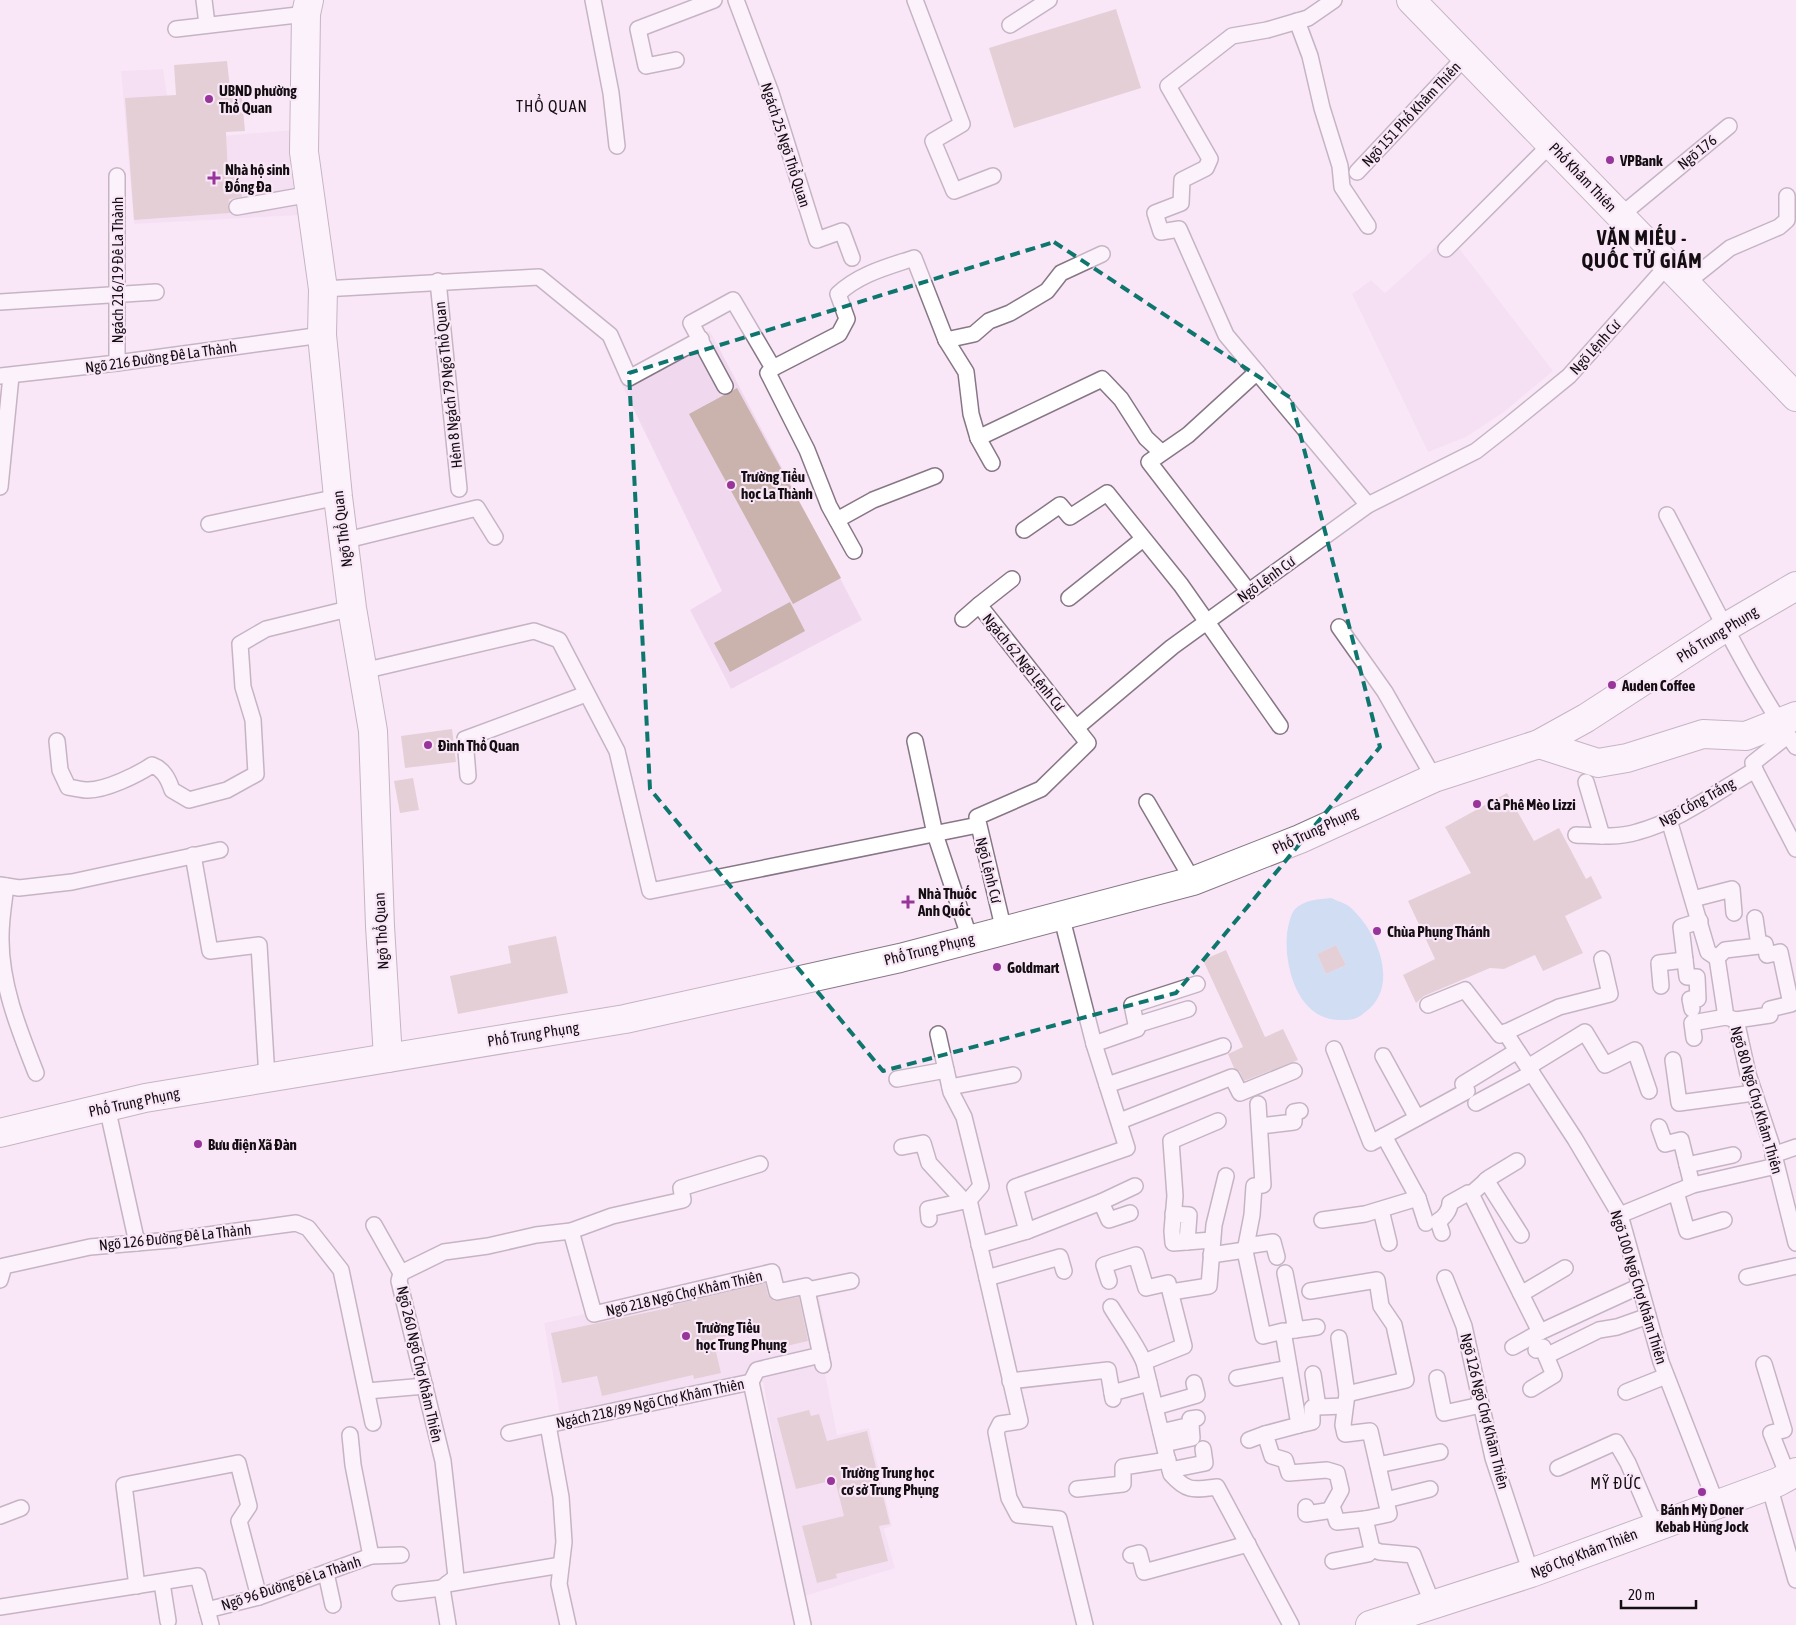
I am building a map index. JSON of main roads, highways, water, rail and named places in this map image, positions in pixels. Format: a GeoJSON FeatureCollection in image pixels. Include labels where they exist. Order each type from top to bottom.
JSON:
{"type":"FeatureCollection","features":[{"type":"Feature","properties":{"kind":"water"},"geometry":{"type":"Polygon","coordinates":[[[1331,898],[1347,905],[1361,918],[1377,945],[1382,960],[1383,975],[1381,989],[1375,1002],[1361,1015],[1353,1019],[1326,1018],[1314,1011],[1304,1001],[1297,989],[1291,976],[1288,961],[1287,934],[1295,909],[1307,902],[1331,898]],[[1336,945],[1317,954],[1326,974],[1346,965],[1336,945]]]}},
{"type":"Feature","properties":{"kind":"place","name":"UBND phường Thổ Quan"},"geometry":{"type":"Point","coordinates":[209,99]}},
{"type":"Feature","properties":{"kind":"place","name":"VPBank"},"geometry":{"type":"Point","coordinates":[1610,160]}},
{"type":"Feature","properties":{"kind":"place","name":"Nhà hộ sinh Đống Đa"},"geometry":{"type":"Point","coordinates":[214,178]}},
{"type":"Feature","properties":{"kind":"place","name":"Trường Tiểu học La Thành"},"geometry":{"type":"Point","coordinates":[731,485]}},
{"type":"Feature","properties":{"kind":"place","name":"Auden Coffee"},"geometry":{"type":"Point","coordinates":[1612,685]}},
{"type":"Feature","properties":{"kind":"place","name":"Đình Thổ Quan"},"geometry":{"type":"Point","coordinates":[428,745]}},
{"type":"Feature","properties":{"kind":"place","name":"Cà Phê Mèo Lizzi"},"geometry":{"type":"Point","coordinates":[1477,804]}},
{"type":"Feature","properties":{"kind":"place","name":"Nhà Thuốc Anh Quốc"},"geometry":{"type":"Point","coordinates":[908,902]}},
{"type":"Feature","properties":{"kind":"place","name":"Chùa Phụng Thánh"},"geometry":{"type":"Point","coordinates":[1377,931]}},
{"type":"Feature","properties":{"kind":"place","name":"Goldmart"},"geometry":{"type":"Point","coordinates":[997,967]}},
{"type":"Feature","properties":{"kind":"place","name":"Bưu điện Xã Đàn"},"geometry":{"type":"Point","coordinates":[198,1144]}},
{"type":"Feature","properties":{"kind":"place","name":"Trường Tiểu học Trung Phụng"},"geometry":{"type":"Point","coordinates":[686,1336]}},
{"type":"Feature","properties":{"kind":"place","name":"Trường Trung học cơ sở Trung Phụng"},"geometry":{"type":"Point","coordinates":[831,1481]}},
{"type":"Feature","properties":{"kind":"place","name":"Bánh Mỳ Doner Kebab Hùng Jock"},"geometry":{"type":"Point","coordinates":[1702,1492]}},
{"type":"Feature","properties":{"kind":"district","name":"THỔ QUAN"},"geometry":{"type":"Point","coordinates":[552,106]}},
{"type":"Feature","properties":{"kind":"district","name":"VĂN MIẾU - QUỐC TỬ GIÁM"},"geometry":{"type":"Point","coordinates":[1642,248]}},
{"type":"Feature","properties":{"kind":"district","name":"MỸ ĐỨC"},"geometry":{"type":"Point","coordinates":[1616,1483]}}]}
